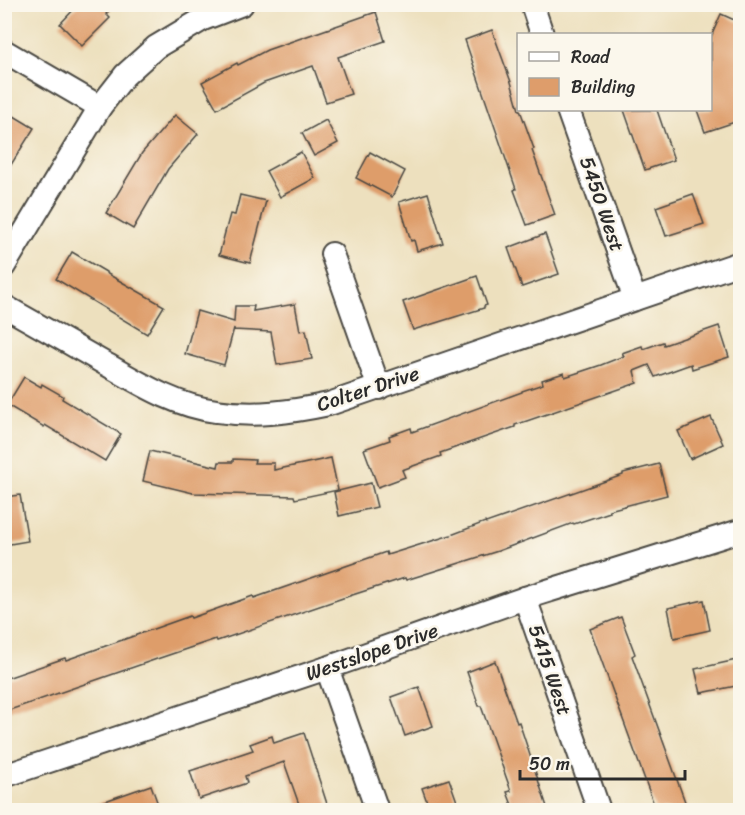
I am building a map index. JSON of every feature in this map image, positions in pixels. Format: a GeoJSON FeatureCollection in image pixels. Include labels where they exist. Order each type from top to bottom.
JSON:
{"type":"FeatureCollection","features":[{"type":"Feature","properties":{"kind":"street"},"geometry":{"type":"LineString","coordinates":[[4,266],[99,107],[125,75],[156,47],[203,19],[242,4]]}},
{"type":"Feature","properties":{"kind":"street"},"geometry":{"type":"LineString","coordinates":[[532,4],[542,33]]}},
{"type":"Feature","properties":{"kind":"street"},"geometry":{"type":"LineString","coordinates":[[4,51],[99,107]]}},
{"type":"Feature","properties":{"kind":"street","name":"5450 West"},"geometry":{"type":"LineString","coordinates":[[568,111],[635,299]]}},
{"type":"Feature","properties":{"kind":"street"},"geometry":{"type":"LineString","coordinates":[[332,254],[379,388]]}},
{"type":"Feature","properties":{"kind":"street","name":"Colter Drive"},"geometry":{"type":"LineString","coordinates":[[4,306],[152,390],[183,403],[215,411],[256,415],[291,412],[329,404],[741,263]]}},
{"type":"Feature","properties":{"kind":"street","name":"Westslope Drive"},"geometry":{"type":"LineString","coordinates":[[4,776],[327,668],[525,598],[741,531]]}},
{"type":"Feature","properties":{"kind":"street","name":"5415 West"},"geometry":{"type":"LineString","coordinates":[[525,598],[599,810]]}},
{"type":"Feature","properties":{"kind":"street"},"geometry":{"type":"LineString","coordinates":[[327,668],[377,810]]}},
{"type":"Feature","properties":{"kind":"building"},"geometry":{"type":"Polygon","coordinates":[[[79,4],[115,4],[106,14],[110,18],[82,46],[60,24],[79,4]]]}},
{"type":"Feature","properties":{"kind":"building"},"geometry":{"type":"Polygon","coordinates":[[[376,12],[385,41],[338,57],[351,94],[326,102],[313,66],[264,83],[217,109],[202,82],[267,50],[376,12]]]}},
{"type":"Feature","properties":{"kind":"building"},"geometry":{"type":"Polygon","coordinates":[[[721,14],[741,23],[741,120],[705,132],[697,111],[712,111],[712,35],[721,14]]]}},
{"type":"Feature","properties":{"kind":"building"},"geometry":{"type":"Polygon","coordinates":[[[492,30],[511,82],[517,111],[520,111],[555,215],[527,225],[465,40],[492,30]]]}},
{"type":"Feature","properties":{"kind":"building"},"geometry":{"type":"Polygon","coordinates":[[[4,110],[34,128],[4,176],[4,110]]]}},
{"type":"Feature","properties":{"kind":"building"},"geometry":{"type":"Polygon","coordinates":[[[624,111],[657,111],[674,160],[645,170],[624,111]]]}},
{"type":"Feature","properties":{"kind":"building"},"geometry":{"type":"Polygon","coordinates":[[[175,115],[198,134],[168,169],[133,229],[106,213],[142,153],[175,115]]]}},
{"type":"Feature","properties":{"kind":"building"},"geometry":{"type":"Polygon","coordinates":[[[326,120],[338,143],[314,156],[302,133],[326,120]]]}},
{"type":"Feature","properties":{"kind":"building"},"geometry":{"type":"Polygon","coordinates":[[[301,152],[315,178],[280,197],[266,171],[301,152]]]}},
{"type":"Feature","properties":{"kind":"building"},"geometry":{"type":"Polygon","coordinates":[[[370,152],[405,171],[392,197],[356,178],[370,152]]]}},
{"type":"Feature","properties":{"kind":"building"},"geometry":{"type":"Polygon","coordinates":[[[428,193],[443,243],[417,251],[414,240],[411,241],[399,202],[428,193]]]}},
{"type":"Feature","properties":{"kind":"building"},"geometry":{"type":"Polygon","coordinates":[[[693,194],[704,224],[666,236],[656,207],[693,194]]]}},
{"type":"Feature","properties":{"kind":"building"},"geometry":{"type":"Polygon","coordinates":[[[240,195],[266,201],[250,263],[219,255],[230,214],[235,215],[240,195]]]}},
{"type":"Feature","properties":{"kind":"building"},"geometry":{"type":"Polygon","coordinates":[[[545,234],[559,274],[522,287],[508,248],[545,234]]]}},
{"type":"Feature","properties":{"kind":"building"},"geometry":{"type":"Polygon","coordinates":[[[72,252],[164,306],[147,334],[56,279],[72,252]]]}},
{"type":"Feature","properties":{"kind":"building"},"geometry":{"type":"Polygon","coordinates":[[[477,276],[487,305],[484,308],[413,330],[403,302],[477,276]]]}},
{"type":"Feature","properties":{"kind":"building"},"geometry":{"type":"Polygon","coordinates":[[[295,304],[300,331],[306,330],[312,359],[277,365],[271,332],[234,330],[234,328],[224,365],[185,354],[197,311],[234,322],[235,306],[254,306],[253,311],[295,304]]]}},
{"type":"Feature","properties":{"kind":"building"},"geometry":{"type":"Polygon","coordinates":[[[719,326],[729,357],[692,369],[691,364],[655,377],[649,365],[634,371],[637,383],[440,453],[441,456],[402,470],[405,477],[378,487],[364,449],[390,440],[389,436],[411,428],[412,432],[522,392],[543,384],[542,380],[564,373],[565,377],[601,365],[624,356],[622,353],[642,346],[643,349],[663,342],[664,345],[719,326]]]}},
{"type":"Feature","properties":{"kind":"building"},"geometry":{"type":"Polygon","coordinates":[[[24,377],[63,396],[62,399],[121,434],[105,461],[7,405],[24,377]]]}},
{"type":"Feature","properties":{"kind":"building"},"geometry":{"type":"Polygon","coordinates":[[[711,417],[723,444],[690,459],[678,431],[711,417]]]}},
{"type":"Feature","properties":{"kind":"building"},"geometry":{"type":"Polygon","coordinates":[[[150,451],[218,467],[219,462],[233,462],[233,459],[255,460],[254,463],[274,463],[274,470],[331,458],[338,490],[295,499],[294,496],[193,493],[143,481],[150,451]]]}},
{"type":"Feature","properties":{"kind":"building"},"geometry":{"type":"Polygon","coordinates":[[[659,464],[667,495],[609,510],[610,512],[498,551],[406,580],[405,578],[217,641],[216,639],[4,712],[4,679],[65,658],[66,660],[190,616],[191,618],[253,596],[254,598],[386,552],[387,555],[451,535],[623,475],[623,473],[659,464]]]}},
{"type":"Feature","properties":{"kind":"building"},"geometry":{"type":"Polygon","coordinates":[[[371,483],[377,507],[339,516],[334,492],[371,483]]]}},
{"type":"Feature","properties":{"kind":"building"},"geometry":{"type":"Polygon","coordinates":[[[20,495],[28,541],[4,545],[4,497],[20,495]]]}},
{"type":"Feature","properties":{"kind":"building"},"geometry":{"type":"Polygon","coordinates":[[[704,600],[710,630],[674,638],[668,608],[704,600]]]}},
{"type":"Feature","properties":{"kind":"building"},"geometry":{"type":"Polygon","coordinates":[[[621,617],[635,654],[632,656],[688,810],[656,810],[590,629],[621,617]]]}},
{"type":"Feature","properties":{"kind":"building"},"geometry":{"type":"Polygon","coordinates":[[[741,659],[741,685],[701,693],[695,669],[741,659]]]}},
{"type":"Feature","properties":{"kind":"building"},"geometry":{"type":"Polygon","coordinates":[[[495,661],[517,723],[519,722],[548,810],[514,810],[507,792],[511,791],[467,672],[495,661]]]}},
{"type":"Feature","properties":{"kind":"building"},"geometry":{"type":"Polygon","coordinates":[[[419,687],[433,726],[405,736],[391,697],[419,687]]]}},
{"type":"Feature","properties":{"kind":"building"},"geometry":{"type":"Polygon","coordinates":[[[304,733],[329,810],[301,810],[284,762],[245,776],[247,783],[199,799],[190,771],[253,750],[250,744],[272,736],[274,743],[304,733]]]}},
{"type":"Feature","properties":{"kind":"building"},"geometry":{"type":"Polygon","coordinates":[[[449,779],[460,810],[430,810],[422,788],[449,779]]]}},
{"type":"Feature","properties":{"kind":"building"},"geometry":{"type":"Polygon","coordinates":[[[151,785],[160,810],[86,810],[85,808],[151,785]]]}}]}
